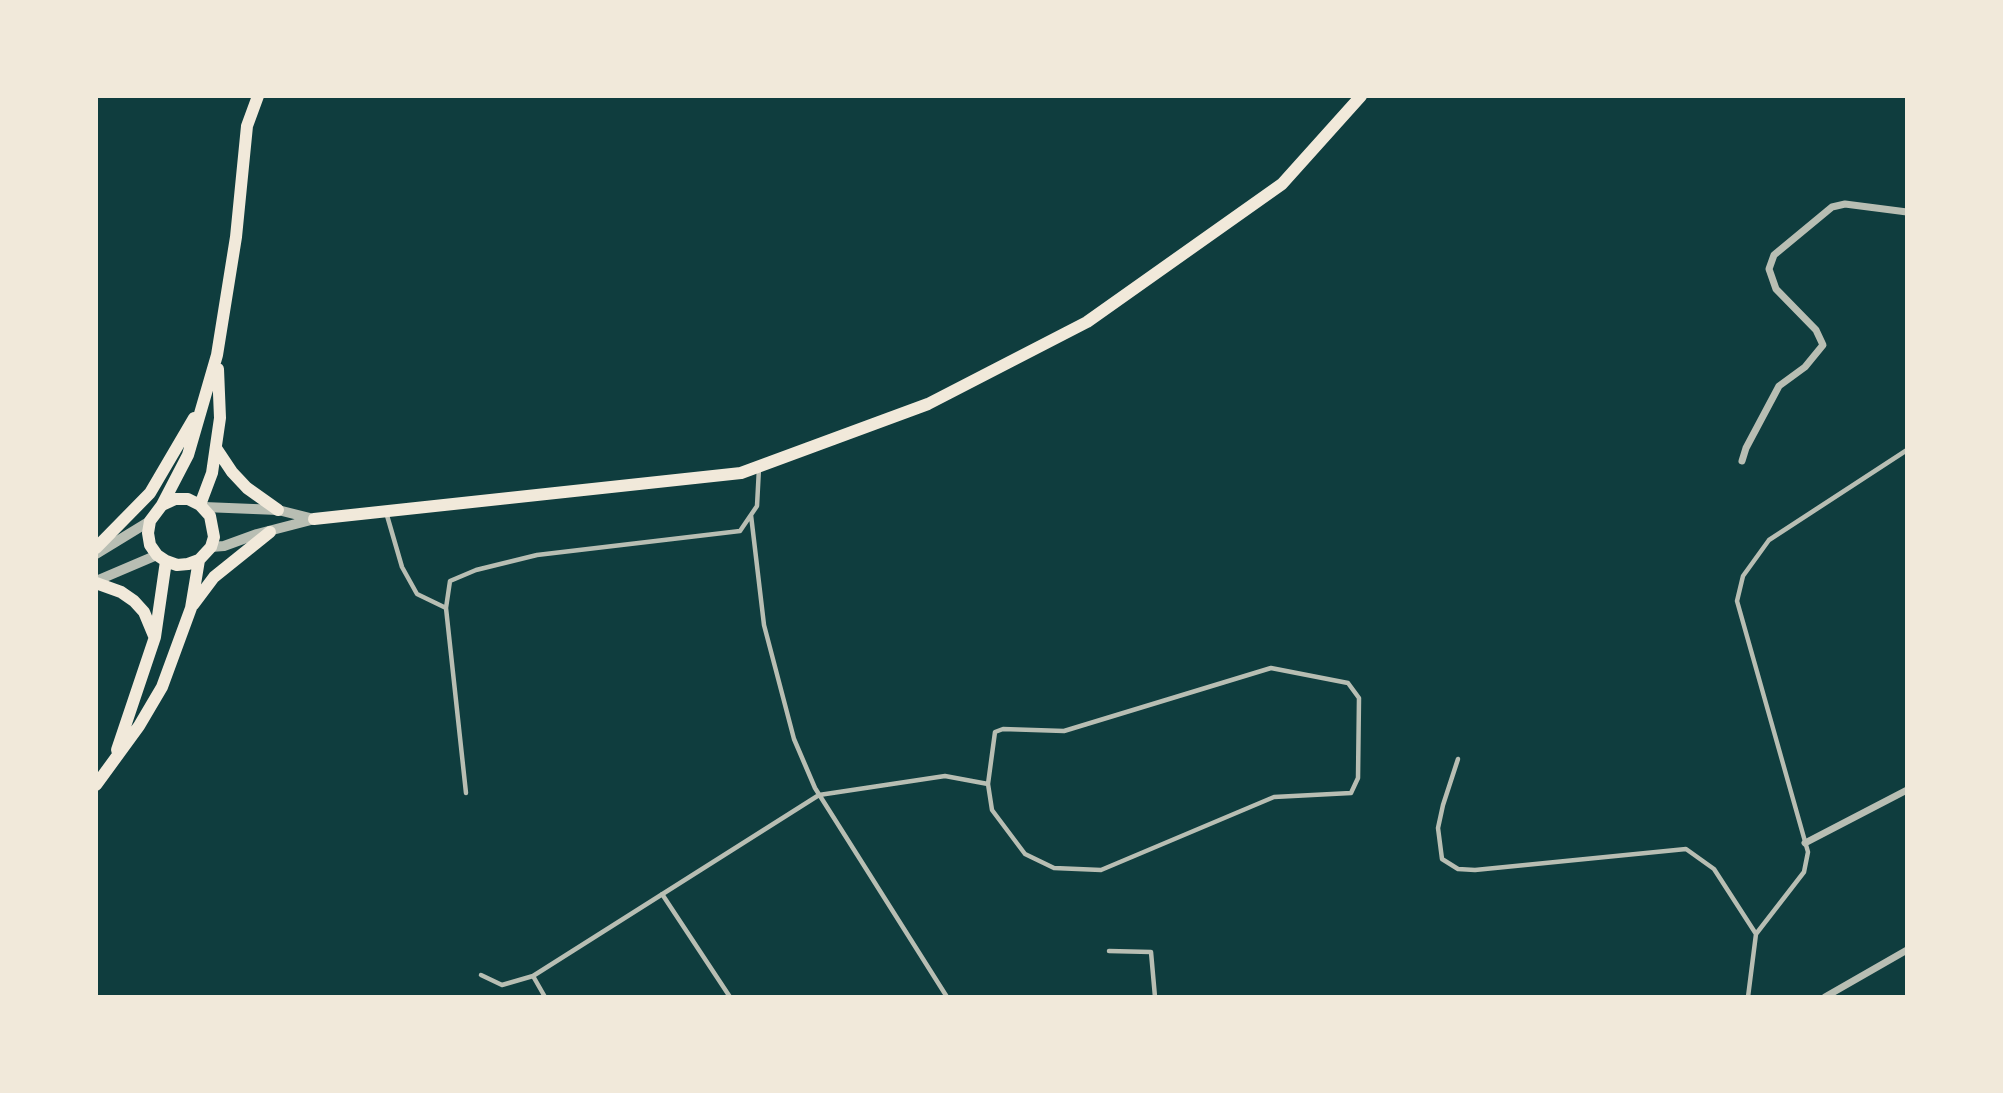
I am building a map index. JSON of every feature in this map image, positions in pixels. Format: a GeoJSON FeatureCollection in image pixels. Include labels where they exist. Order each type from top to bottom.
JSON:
{"type":"FeatureCollection","features":[{"type":"Feature","properties":{"kind":"main road"},"geometry":{"type":"LineString","coordinates":[[162,505],[175,499],[188,499],[202,506],[210,516],[214,537],[211,547],[199,560],[177,565],[161,558],[150,545],[148,533],[150,521],[162,505],[188,455],[218,355],[236,237],[247,126],[258,96]]}},
{"type":"Feature","properties":{"kind":"main road"},"geometry":{"type":"LineString","coordinates":[[314,519],[741,473],[928,404],[1087,322],[1282,184],[1361,96]]}},
{"type":"Feature","properties":{"kind":"main road"},"geometry":{"type":"LineString","coordinates":[[202,506],[212,473],[220,418],[218,355]]}},
{"type":"Feature","properties":{"kind":"main road"},"geometry":{"type":"LineString","coordinates":[[96,548],[150,493],[206,401]]}},
{"type":"Feature","properties":{"kind":"main road"},"geometry":{"type":"LineString","coordinates":[[216,447],[232,472],[247,488],[278,510]]}},
{"type":"Feature","properties":{"kind":"main road"},"geometry":{"type":"LineString","coordinates":[[191,608],[214,577],[270,532]]}},
{"type":"Feature","properties":{"kind":"main road"},"geometry":{"type":"LineString","coordinates":[[114,759],[155,637],[161,558]]}},
{"type":"Feature","properties":{"kind":"main road"},"geometry":{"type":"LineString","coordinates":[[96,785],[139,726],[162,687],[191,608],[199,560]]}},
{"type":"Feature","properties":{"kind":"main road"},"geometry":{"type":"LineString","coordinates":[[96,582],[121,592],[134,601],[144,612],[155,637]]}},
{"type":"Feature","properties":{"kind":"street"},"geometry":{"type":"LineString","coordinates":[[1742,461],[1746,448],[1779,386],[1805,367],[1823,345],[1816,330],[1776,289],[1769,270],[1774,254],[1832,206],[1845,204],[1907,212]]}},
{"type":"Feature","properties":{"kind":"street"},"geometry":{"type":"LineString","coordinates":[[202,506],[278,510],[314,519]]}},
{"type":"Feature","properties":{"kind":"street"},"geometry":{"type":"LineString","coordinates":[[211,547],[223,546],[314,519]]}},
{"type":"Feature","properties":{"kind":"street"},"geometry":{"type":"LineString","coordinates":[[96,554],[150,521]]}},
{"type":"Feature","properties":{"kind":"street"},"geometry":{"type":"LineString","coordinates":[[96,582],[161,558]]}},
{"type":"Feature","properties":{"kind":"street"},"geometry":{"type":"LineString","coordinates":[[1805,843],[1907,790]]}},
{"type":"Feature","properties":{"kind":"street"},"geometry":{"type":"LineString","coordinates":[[1825,997],[1907,950]]}},
{"type":"Feature","properties":{"kind":"lane"},"geometry":{"type":"LineString","coordinates":[[1748,997],[1756,934],[1804,872],[1808,852],[1737,601],[1743,576],[1769,540],[1907,450]]}},
{"type":"Feature","properties":{"kind":"lane"},"geometry":{"type":"LineString","coordinates":[[466,793],[446,608],[450,580],[475,570],[537,555],[740,531],[757,506],[759,467]]}},
{"type":"Feature","properties":{"kind":"lane"},"geometry":{"type":"LineString","coordinates":[[386,511],[402,567],[417,594],[446,608]]}},
{"type":"Feature","properties":{"kind":"lane"},"geometry":{"type":"LineString","coordinates":[[751,515],[764,625],[793,739],[819,794],[947,997]]}},
{"type":"Feature","properties":{"kind":"lane"},"geometry":{"type":"LineString","coordinates":[[1271,668],[1348,683],[1359,698],[1358,778],[1351,793],[1274,797],[1101,870],[1054,868],[1025,854],[992,810],[988,784],[995,733],[1003,729],[1064,731],[1271,668]]}},
{"type":"Feature","properties":{"kind":"lane"},"geometry":{"type":"LineString","coordinates":[[1458,759],[1438,828],[1442,859],[1458,869],[1475,870],[1686,849],[1714,869],[1756,934]]}},
{"type":"Feature","properties":{"kind":"lane"},"geometry":{"type":"LineString","coordinates":[[481,975],[502,985],[533,976],[819,794],[946,776],[988,784]]}},
{"type":"Feature","properties":{"kind":"lane"},"geometry":{"type":"LineString","coordinates":[[662,894],[730,997]]}},
{"type":"Feature","properties":{"kind":"lane"},"geometry":{"type":"LineString","coordinates":[[1109,951],[1151,952],[1155,997]]}},
{"type":"Feature","properties":{"kind":"lane"},"geometry":{"type":"LineString","coordinates":[[533,976],[545,997]]}}]}
